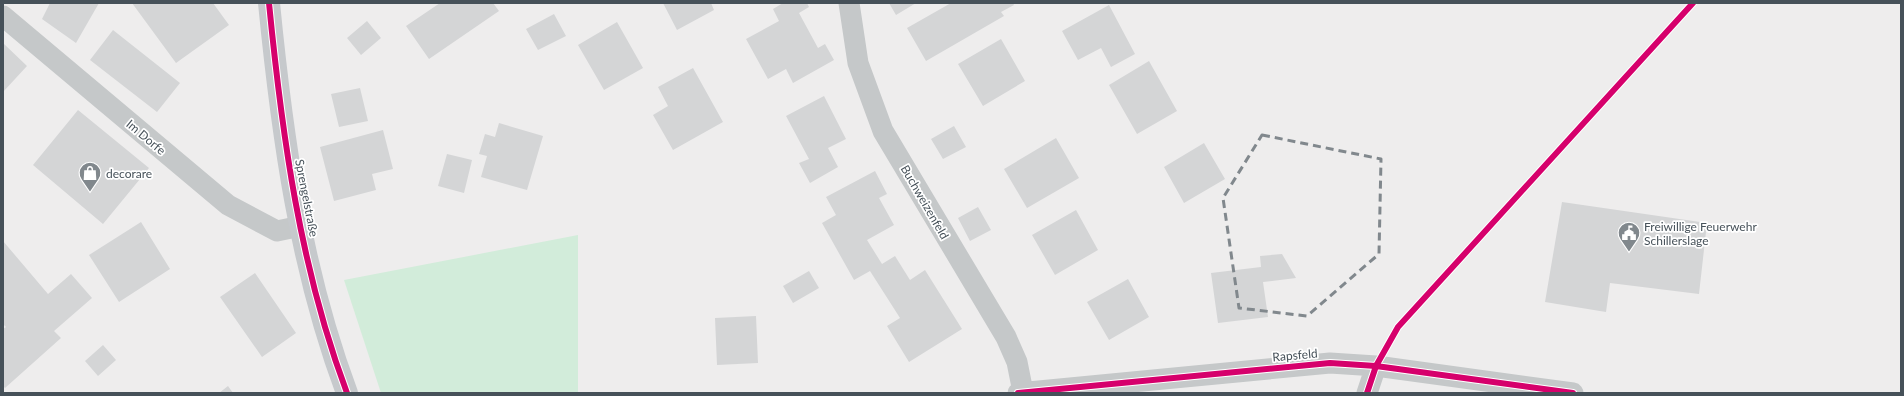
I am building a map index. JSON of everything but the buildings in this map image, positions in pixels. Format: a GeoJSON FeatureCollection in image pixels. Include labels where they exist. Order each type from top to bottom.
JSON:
{"type":"FeatureCollection","features":[{"type":"Feature","properties":{"kind":"main road","name":"Sprengelstraße"},"geometry":{"type":"LineString","coordinates":[[269,3],[278,95],[301,226],[316,293],[347,393]]}},
{"type":"Feature","properties":{"kind":"street","name":"Buchweizenfeld"},"geometry":{"type":"LineString","coordinates":[[849,3],[858,62],[884,131],[1006,337],[1016,362],[1023,392]]}},
{"type":"Feature","properties":{"kind":"street","name":"Im Dorfe"},"geometry":{"type":"LineString","coordinates":[[3,16],[228,205],[277,231],[301,226]]}},
{"type":"Feature","properties":{"kind":"street","name":"Rapsfeld"},"geometry":{"type":"LineString","coordinates":[[1018,393],[1330,363],[1376,366],[1574,393]]}},
{"type":"Feature","properties":{"kind":"street"},"geometry":{"type":"LineString","coordinates":[[1367,393],[1376,366]]}},
{"type":"Feature","properties":{"kind":"highlighted area"},"geometry":{"type":"Polygon","coordinates":[[[1262,135],[1381,159],[1379,254],[1307,316],[1239,308],[1223,198],[1262,135]]]}},
{"type":"Feature","properties":{"kind":"green space"},"geometry":{"type":"Polygon","coordinates":[[[578,235],[578,393],[381,393],[344,280],[578,235]]]}},
{"type":"Feature","properties":{"kind":"cycle path"},"geometry":{"type":"LineString","coordinates":[[269,3],[280,102],[295,201],[317,298],[347,393]]}},
{"type":"Feature","properties":{"kind":"cycle path"},"geometry":{"type":"LineString","coordinates":[[1367,393],[1376,366],[1398,327],[1693,3]]}},
{"type":"Feature","properties":{"kind":"cycle path"},"geometry":{"type":"LineString","coordinates":[[1018,393],[1330,363],[1376,366],[1573,393]]}},
{"type":"Feature","properties":{"kind":"place","name":"decorare"},"geometry":{"type":"Point","coordinates":[90,192]}},
{"type":"Feature","properties":{"kind":"place","name":"Freiwillige Feuerwehr Schillerslage"},"geometry":{"type":"Point","coordinates":[1629,252]}}]}
